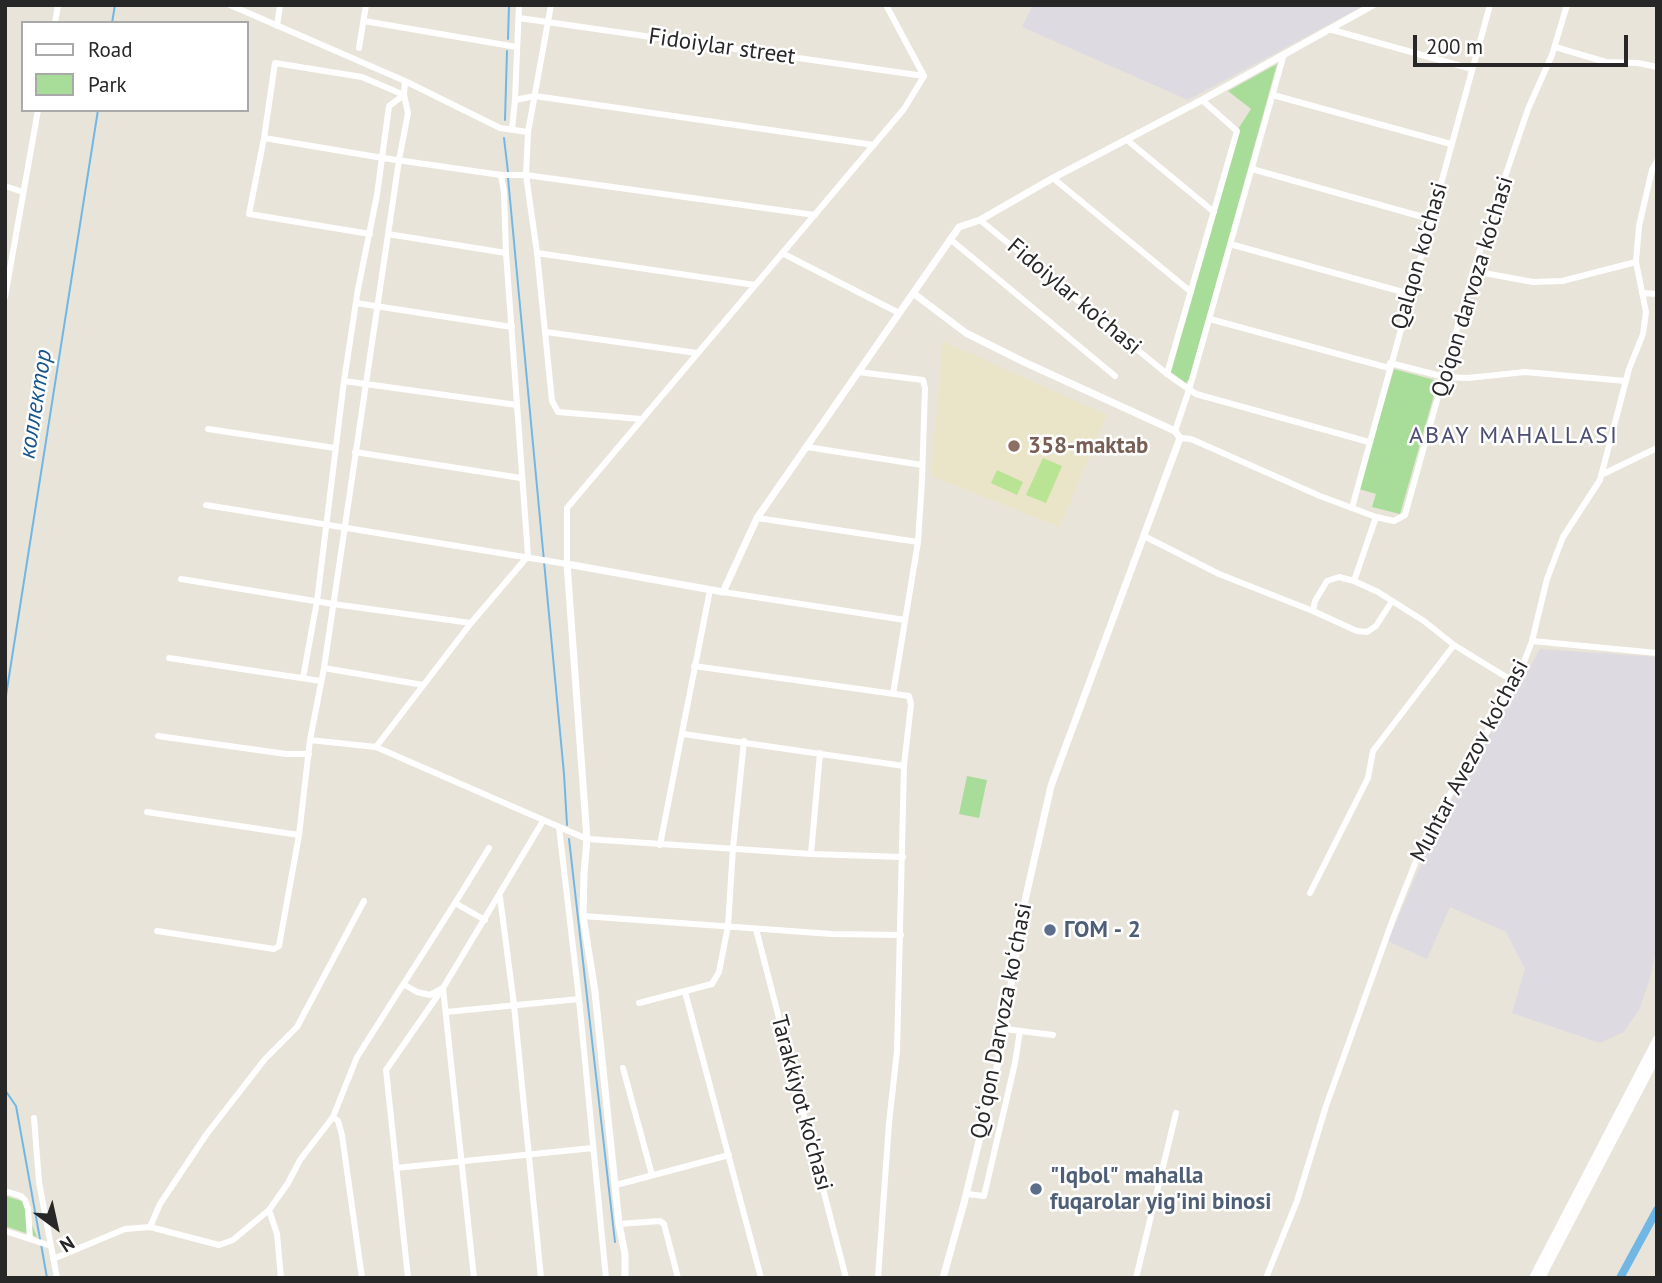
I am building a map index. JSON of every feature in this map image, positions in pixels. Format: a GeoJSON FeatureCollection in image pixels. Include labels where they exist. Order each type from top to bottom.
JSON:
{"type":"FeatureCollection","features":[{"type":"Feature","properties":{"kind":"main road"},"geometry":{"type":"LineString","coordinates":[[1532,1278],[1657,1039]]}},
{"type":"Feature","properties":{"kind":"main road"},"geometry":{"type":"LineString","coordinates":[[1541,1278],[1657,1056]]}},
{"type":"Feature","properties":{"kind":"street"},"geometry":{"type":"LineString","coordinates":[[230,5],[405,81],[500,128],[528,132]]}},
{"type":"Feature","properties":{"kind":"street"},"geometry":{"type":"LineString","coordinates":[[277,26],[280,5]]}},
{"type":"Feature","properties":{"kind":"street"},"geometry":{"type":"LineString","coordinates":[[359,48],[366,5]]}},
{"type":"Feature","properties":{"kind":"street"},"geometry":{"type":"LineString","coordinates":[[512,130],[516,100],[519,5]]}},
{"type":"Feature","properties":{"kind":"street"},"geometry":{"type":"LineString","coordinates":[[551,5],[528,132],[526,175],[552,401],[558,412],[642,419]]}},
{"type":"Feature","properties":{"kind":"street"},"geometry":{"type":"LineString","coordinates":[[625,1278],[625,1254],[619,1224],[595,992],[583,916],[583,874],[587,839],[567,564],[567,508],[904,109],[925,76],[886,5]]}},
{"type":"Feature","properties":{"kind":"street"},"geometry":{"type":"LineString","coordinates":[[723,592],[757,518],[950,239],[963,225],[980,220],[1373,5]]}},
{"type":"Feature","properties":{"kind":"street","name":"Qalqon ko'chasi"},"geometry":{"type":"LineString","coordinates":[[1352,508],[1490,5]]}},
{"type":"Feature","properties":{"kind":"street","name":"Qo'qon darvoza ko'chasi"},"geometry":{"type":"LineString","coordinates":[[1376,517],[1394,521],[1405,515],[1446,377],[1473,271],[1528,109],[1555,47],[1567,5]]}},
{"type":"Feature","properties":{"kind":"street","name":"Fidoiylar street"},"geometry":{"type":"LineString","coordinates":[[519,18],[925,76]]}},
{"type":"Feature","properties":{"kind":"street"},"geometry":{"type":"LineString","coordinates":[[364,21],[517,47]]}},
{"type":"Feature","properties":{"kind":"street"},"geometry":{"type":"LineString","coordinates":[[1329,29],[1472,69]]}},
{"type":"Feature","properties":{"kind":"street"},"geometry":{"type":"LineString","coordinates":[[1555,47],[1606,62],[1638,63],[1657,67]]}},
{"type":"Feature","properties":{"kind":"street"},"geometry":{"type":"LineString","coordinates":[[1175,431],[1210,319],[1284,54]]}},
{"type":"Feature","properties":{"kind":"street"},"geometry":{"type":"LineString","coordinates":[[370,234],[248,215],[264,138],[275,63],[362,77],[404,96]]}},
{"type":"Feature","properties":{"kind":"street"},"geometry":{"type":"LineString","coordinates":[[157,931],[277,949],[299,835],[310,740],[324,668],[398,160],[408,113],[404,96],[405,81]]}},
{"type":"Feature","properties":{"kind":"street"},"geometry":{"type":"LineString","coordinates":[[1273,95],[1451,144]]}},
{"type":"Feature","properties":{"kind":"street"},"geometry":{"type":"LineString","coordinates":[[303,678],[317,601],[344,382],[383,159],[389,106],[404,96]]}},
{"type":"Feature","properties":{"kind":"street"},"geometry":{"type":"LineString","coordinates":[[516,100],[535,96],[874,145]]}},
{"type":"Feature","properties":{"kind":"street","name":"Fidoiylar ko'chasi"},"geometry":{"type":"LineString","coordinates":[[1167,374],[1237,131],[1202,100]]}},
{"type":"Feature","properties":{"kind":"street"},"geometry":{"type":"LineString","coordinates":[[5,298],[38,112]]}},
{"type":"Feature","properties":{"kind":"street"},"geometry":{"type":"LineString","coordinates":[[264,138],[383,159],[501,175],[526,175],[815,215]]}},
{"type":"Feature","properties":{"kind":"street"},"geometry":{"type":"LineString","coordinates":[[1128,140],[1213,212]]}},
{"type":"Feature","properties":{"kind":"street","name":"Muhtar Avezov ko'chasi"},"geometry":{"type":"LineString","coordinates":[[1266,1278],[1297,1201],[1326,1106],[1393,919],[1428,831],[1516,683],[1532,641],[1547,579],[1563,537],[1601,475],[1626,380],[1643,334],[1646,312],[1636,262],[1646,191],[1651,170],[1657,161]]}},
{"type":"Feature","properties":{"kind":"street"},"geometry":{"type":"LineString","coordinates":[[1252,169],[1430,219]]}},
{"type":"Feature","properties":{"kind":"street"},"geometry":{"type":"LineString","coordinates":[[376,747],[471,623],[528,556],[501,175]]}},
{"type":"Feature","properties":{"kind":"street"},"geometry":{"type":"LineString","coordinates":[[1053,178],[1191,292]]}},
{"type":"Feature","properties":{"kind":"street"},"geometry":{"type":"LineString","coordinates":[[5,186],[23,192]]}},
{"type":"Feature","properties":{"kind":"street"},"geometry":{"type":"LineString","coordinates":[[1646,191],[1657,193]]}},
{"type":"Feature","properties":{"kind":"street","name":"Fidoiylar ko'chasi"},"geometry":{"type":"LineString","coordinates":[[980,220],[1189,390],[1368,442]]}},
{"type":"Feature","properties":{"kind":"street"},"geometry":{"type":"LineString","coordinates":[[388,234],[506,253]]}},
{"type":"Feature","properties":{"kind":"street","name":"Fidoiylar ko'chasi"},"geometry":{"type":"LineString","coordinates":[[950,239],[1115,376]]}},
{"type":"Feature","properties":{"kind":"street"},"geometry":{"type":"LineString","coordinates":[[1230,244],[1410,293]]}},
{"type":"Feature","properties":{"kind":"street"},"geometry":{"type":"LineString","coordinates":[[537,253],[755,285]]}},
{"type":"Feature","properties":{"kind":"street"},"geometry":{"type":"LineString","coordinates":[[782,253],[899,313]]}},
{"type":"Feature","properties":{"kind":"street"},"geometry":{"type":"LineString","coordinates":[[1473,271],[1533,282],[1562,281],[1636,262]]}},
{"type":"Feature","properties":{"kind":"street"},"geometry":{"type":"LineString","coordinates":[[914,293],[966,333],[1175,431],[1180,438],[1191,439],[1376,517],[1354,581]]}},
{"type":"Feature","properties":{"kind":"street"},"geometry":{"type":"LineString","coordinates":[[1642,293],[1657,294]]}},
{"type":"Feature","properties":{"kind":"street"},"geometry":{"type":"LineString","coordinates":[[356,303],[512,327]]}},
{"type":"Feature","properties":{"kind":"street"},"geometry":{"type":"LineString","coordinates":[[1210,319],[1446,377],[1468,378],[1525,372],[1626,380]]}},
{"type":"Feature","properties":{"kind":"street"},"geometry":{"type":"LineString","coordinates":[[546,332],[697,353]]}},
{"type":"Feature","properties":{"kind":"street"},"geometry":{"type":"LineString","coordinates":[[858,372],[923,380],[925,388],[918,542],[893,694]]}},
{"type":"Feature","properties":{"kind":"street"},"geometry":{"type":"LineString","coordinates":[[344,382],[517,405]]}},
{"type":"Feature","properties":{"kind":"street"},"geometry":{"type":"LineString","coordinates":[[208,429],[335,448]]}},
{"type":"Feature","properties":{"kind":"street","name":"Qoʻqon Darvoza koʻchasi"},"geometry":{"type":"LineString","coordinates":[[943,1278],[967,1194],[1005,1029],[1023,914],[1054,774],[1180,438]]}},
{"type":"Feature","properties":{"kind":"street"},"geometry":{"type":"LineString","coordinates":[[807,447],[922,465]]}},
{"type":"Feature","properties":{"kind":"street"},"geometry":{"type":"LineString","coordinates":[[1601,475],[1657,448]]}},
{"type":"Feature","properties":{"kind":"street"},"geometry":{"type":"LineString","coordinates":[[355,452],[521,478]]}},
{"type":"Feature","properties":{"kind":"street"},"geometry":{"type":"LineString","coordinates":[[206,505],[528,556],[709,590],[905,620]]}},
{"type":"Feature","properties":{"kind":"street"},"geometry":{"type":"LineString","coordinates":[[757,518],[918,542]]}},
{"type":"Feature","properties":{"kind":"street"},"geometry":{"type":"LineString","coordinates":[[1144,536],[1219,573],[1357,631],[1367,632],[1376,626],[1392,601]]}},
{"type":"Feature","properties":{"kind":"street"},"geometry":{"type":"LineString","coordinates":[[1313,611],[1315,601],[1327,581],[1339,577],[1354,581],[1378,592],[1424,621],[1454,645],[1516,683]]}},
{"type":"Feature","properties":{"kind":"street"},"geometry":{"type":"LineString","coordinates":[[181,579],[471,623]]}},
{"type":"Feature","properties":{"kind":"street"},"geometry":{"type":"LineString","coordinates":[[660,845],[709,590]]}},
{"type":"Feature","properties":{"kind":"street"},"geometry":{"type":"LineString","coordinates":[[1532,641],[1657,653]]}},
{"type":"Feature","properties":{"kind":"street"},"geometry":{"type":"LineString","coordinates":[[1310,893],[1368,778],[1373,751],[1454,645]]}},
{"type":"Feature","properties":{"kind":"street"},"geometry":{"type":"LineString","coordinates":[[169,658],[321,681]]}},
{"type":"Feature","properties":{"kind":"street"},"geometry":{"type":"LineString","coordinates":[[694,666],[909,696],[911,704],[904,766],[897,1051],[878,1278]]}},
{"type":"Feature","properties":{"kind":"street"},"geometry":{"type":"LineString","coordinates":[[324,668],[423,685]]}},
{"type":"Feature","properties":{"kind":"street"},"geometry":{"type":"LineString","coordinates":[[683,734],[904,766]]}},
{"type":"Feature","properties":{"kind":"street"},"geometry":{"type":"LineString","coordinates":[[158,736],[286,754],[309,754]]}},
{"type":"Feature","properties":{"kind":"street"},"geometry":{"type":"LineString","coordinates":[[310,740],[376,747],[587,839],[811,854],[903,857]]}},
{"type":"Feature","properties":{"kind":"street"},"geometry":{"type":"LineString","coordinates":[[639,1003],[712,984],[716,979],[728,926],[744,741]]}},
{"type":"Feature","properties":{"kind":"street"},"geometry":{"type":"LineString","coordinates":[[811,854],[820,753]]}},
{"type":"Feature","properties":{"kind":"street"},"geometry":{"type":"LineString","coordinates":[[148,812],[299,835]]}},
{"type":"Feature","properties":{"kind":"street"},"geometry":{"type":"LineString","coordinates":[[408,1278],[386,1070],[443,988],[500,897],[543,821]]}},
{"type":"Feature","properties":{"kind":"street"},"geometry":{"type":"LineString","coordinates":[[559,827],[606,1278]]}},
{"type":"Feature","properties":{"kind":"street"},"geometry":{"type":"LineString","coordinates":[[53,1259],[125,1229],[150,1227],[219,1245],[233,1240],[269,1210],[300,1160],[333,1117],[357,1057],[405,985],[489,848]]}},
{"type":"Feature","properties":{"kind":"street"},"geometry":{"type":"LineString","coordinates":[[500,897],[514,1005],[541,1278]]}},
{"type":"Feature","properties":{"kind":"street"},"geometry":{"type":"LineString","coordinates":[[150,1227],[160,1204],[206,1135],[265,1059],[297,1027],[365,901]]}},
{"type":"Feature","properties":{"kind":"street"},"geometry":{"type":"LineString","coordinates":[[455,903],[485,920]]}},
{"type":"Feature","properties":{"kind":"street"},"geometry":{"type":"LineString","coordinates":[[583,916],[756,929],[901,936]]}},
{"type":"Feature","properties":{"kind":"street","name":"Tarakkiyot ko'chasi"},"geometry":{"type":"LineString","coordinates":[[756,929],[846,1278]]}},
{"type":"Feature","properties":{"kind":"street"},"geometry":{"type":"LineString","coordinates":[[405,985],[430,995],[443,988]]}},
{"type":"Feature","properties":{"kind":"street"},"geometry":{"type":"LineString","coordinates":[[443,988],[474,1278]]}},
{"type":"Feature","properties":{"kind":"street"},"geometry":{"type":"LineString","coordinates":[[685,992],[761,1278]]}},
{"type":"Feature","properties":{"kind":"street"},"geometry":{"type":"LineString","coordinates":[[446,1012],[579,999]]}},
{"type":"Feature","properties":{"kind":"street"},"geometry":{"type":"LineString","coordinates":[[1005,1029],[1053,1035]]}},
{"type":"Feature","properties":{"kind":"street"},"geometry":{"type":"LineString","coordinates":[[967,1194],[984,1196],[1020,1031]]}},
{"type":"Feature","properties":{"kind":"street"},"geometry":{"type":"LineString","coordinates":[[623,1068],[652,1175]]}},
{"type":"Feature","properties":{"kind":"street"},"geometry":{"type":"LineString","coordinates":[[1136,1278],[1176,1113]]}},
{"type":"Feature","properties":{"kind":"street"},"geometry":{"type":"LineString","coordinates":[[333,1117],[338,1121],[342,1135],[362,1278]]}},
{"type":"Feature","properties":{"kind":"street"},"geometry":{"type":"LineString","coordinates":[[34,1118],[39,1182],[57,1278]]}},
{"type":"Feature","properties":{"kind":"street"},"geometry":{"type":"LineString","coordinates":[[396,1168],[593,1148]]}},
{"type":"Feature","properties":{"kind":"street"},"geometry":{"type":"LineString","coordinates":[[616,1185],[729,1155]]}},
{"type":"Feature","properties":{"kind":"street"},"geometry":{"type":"LineString","coordinates":[[5,1191],[25,1200],[33,1240]]}},
{"type":"Feature","properties":{"kind":"street"},"geometry":{"type":"LineString","coordinates":[[269,1210],[277,1234],[281,1278]]}},
{"type":"Feature","properties":{"kind":"street"},"geometry":{"type":"LineString","coordinates":[[619,1224],[660,1221],[664,1224],[678,1278]]}},
{"type":"Feature","properties":{"kind":"street"},"geometry":{"type":"LineString","coordinates":[[5,1231],[51,1246]]}},
{"type":"Feature","properties":{"kind":"shaded area"},"geometry":{"type":"Polygon","coordinates":[[[1033,5],[1363,6],[1188,100],[1022,27],[1033,5]]]}},
{"type":"Feature","properties":{"kind":"shaded area","name":"358-maktab"},"geometry":{"type":"Polygon","coordinates":[[[943,341],[1107,415],[1060,527],[931,476],[943,341]]]}},
{"type":"Feature","properties":{"kind":"shaded area"},"geometry":{"type":"Polygon","coordinates":[[[1540,649],[1657,657],[1657,946],[1640,1008],[1624,1032],[1600,1043],[1512,1013],[1525,969],[1506,932],[1450,907],[1427,959],[1388,941],[1441,818],[1540,649]]]}},
{"type":"Feature","properties":{"kind":"green space"},"geometry":{"type":"Polygon","coordinates":[[[1277,64],[1190,378],[1186,383],[1171,372],[1240,130],[1238,129],[1251,109],[1228,91],[1277,64]]]}},
{"type":"Feature","properties":{"kind":"green space"},"geometry":{"type":"Polygon","coordinates":[[[1394,369],[1438,381],[1400,514],[1372,507],[1376,494],[1359,489],[1394,369]]]}},
{"type":"Feature","properties":{"kind":"green space"},"geometry":{"type":"Polygon","coordinates":[[[1043,458],[1062,466],[1046,503],[1026,495],[1043,458]]]}},
{"type":"Feature","properties":{"kind":"green space"},"geometry":{"type":"Polygon","coordinates":[[[997,470],[1023,482],[1017,495],[991,483],[997,470]]]}},
{"type":"Feature","properties":{"kind":"green space"},"geometry":{"type":"Polygon","coordinates":[[[967,776],[987,780],[979,818],[959,814],[967,776]]]}},
{"type":"Feature","properties":{"kind":"green space"},"geometry":{"type":"Polygon","coordinates":[[[5,1196],[22,1201],[37,1237],[5,1226],[5,1196]]]}},
{"type":"Feature","properties":{"kind":"waterway","name":"коллектор"},"geometry":{"type":"LineString","coordinates":[[112,21],[115,5]]}},
{"type":"Feature","properties":{"kind":"waterway"},"geometry":{"type":"LineString","coordinates":[[508,39],[509,5]]}},
{"type":"Feature","properties":{"kind":"waterway"},"geometry":{"type":"LineString","coordinates":[[505,120],[507,51]]}},
{"type":"Feature","properties":{"kind":"waterway","name":"коллектор"},"geometry":{"type":"LineString","coordinates":[[5,702],[98,112]]}},
{"type":"Feature","properties":{"kind":"waterway"},"geometry":{"type":"LineString","coordinates":[[504,138],[508,172]]}},
{"type":"Feature","properties":{"kind":"waterway"},"geometry":{"type":"LineString","coordinates":[[508,178],[567,825]]}},
{"type":"Feature","properties":{"kind":"waterway"},"geometry":{"type":"LineString","coordinates":[[569,839],[615,1242]]}},
{"type":"Feature","properties":{"kind":"waterway"},"geometry":{"type":"LineString","coordinates":[[5,1090],[16,1106],[40,1239]]}},
{"type":"Feature","properties":{"kind":"waterway"},"geometry":{"type":"LineString","coordinates":[[1620,1278],[1657,1210]]}},
{"type":"Feature","properties":{"kind":"waterway"},"geometry":{"type":"LineString","coordinates":[[41,1244],[47,1278]]}},
{"type":"Feature","properties":{"kind":"place","name":"358-maktab"},"geometry":{"type":"Point","coordinates":[1014,446]}},
{"type":"Feature","properties":{"kind":"place","name":"ГОМ - 2"},"geometry":{"type":"Point","coordinates":[1050,930]}},
{"type":"Feature","properties":{"kind":"place","name":"\"Iqbol\" mahalla fuqarolar yig'ini binosi"},"geometry":{"type":"Point","coordinates":[1036,1189]}},
{"type":"Feature","properties":{"kind":"district","name":"ABAY MAHALLASI"},"geometry":{"type":"Point","coordinates":[1514,436]}}]}
